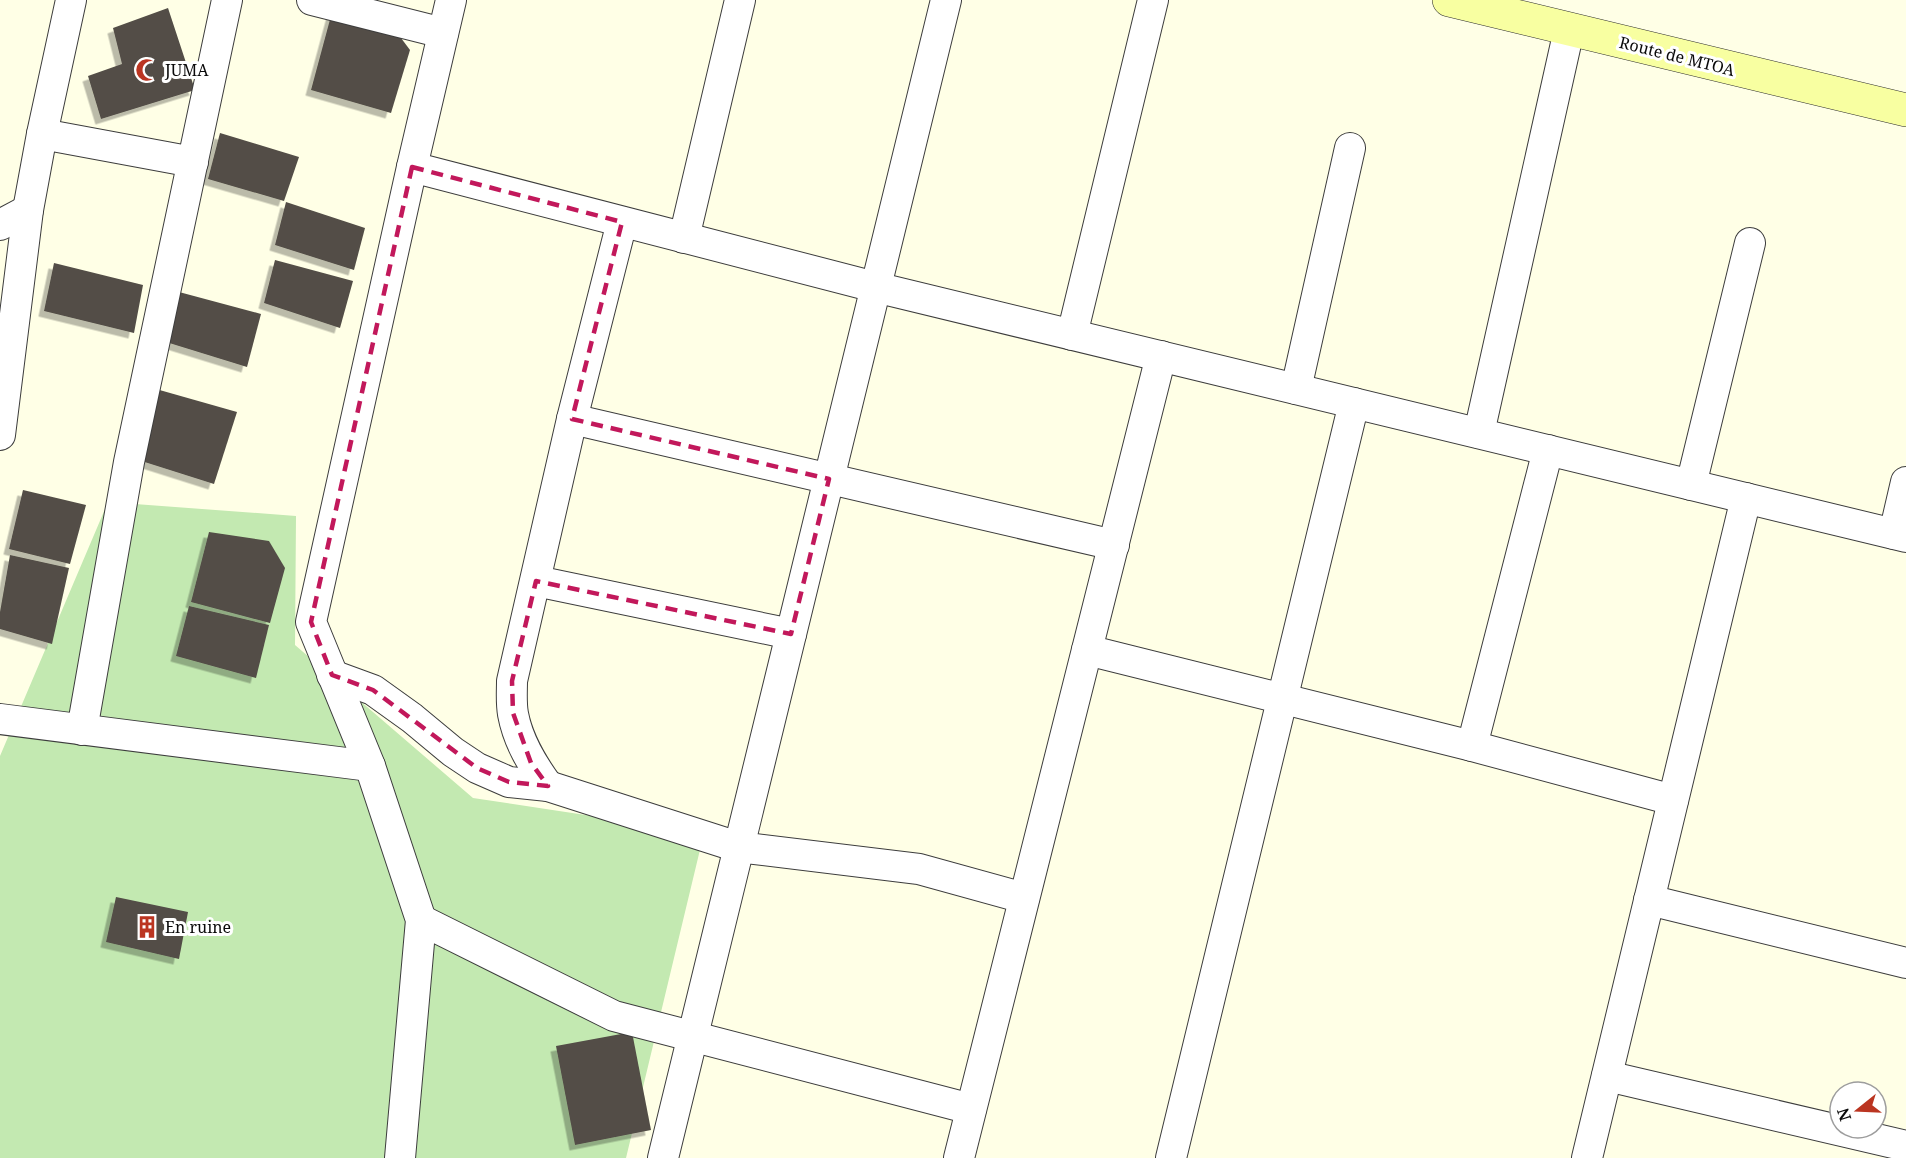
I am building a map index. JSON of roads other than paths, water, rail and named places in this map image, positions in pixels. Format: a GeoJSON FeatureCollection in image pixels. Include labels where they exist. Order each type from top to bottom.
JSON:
{"type":"FeatureCollection","features":[{"type":"Feature","properties":{"kind":"street"},"geometry":{"type":"LineString","coordinates":[[0,435],[28,210],[71,0]]}},
{"type":"Feature","properties":{"kind":"street"},"geometry":{"type":"LineString","coordinates":[[82,730],[129,462],[227,0]]}},
{"type":"Feature","properties":{"kind":"street"},"geometry":{"type":"LineString","coordinates":[[312,0],[443,33]]}},
{"type":"Feature","properties":{"kind":"street"},"geometry":{"type":"LineString","coordinates":[[400,1158],[421,920],[370,765],[311,622],[411,168],[451,0]]}},
{"type":"Feature","properties":{"kind":"street"},"geometry":{"type":"LineString","coordinates":[[684,238],[740,0]]}},
{"type":"Feature","properties":{"kind":"street"},"geometry":{"type":"LineString","coordinates":[[663,1158],[946,0]]}},
{"type":"Feature","properties":{"kind":"street"},"geometry":{"type":"LineString","coordinates":[[1072,335],[1153,0]]}},
{"type":"Feature","properties":{"kind":"street","name":"Route de MTOA"},"geometry":{"type":"LineString","coordinates":[[1449,0],[1906,110]]}},
{"type":"Feature","properties":{"kind":"street"},"geometry":{"type":"LineString","coordinates":[[1479,433],[1569,30]]}},
{"type":"Feature","properties":{"kind":"street"},"geometry":{"type":"LineString","coordinates":[[42,134],[193,162]]}},
{"type":"Feature","properties":{"kind":"street"},"geometry":{"type":"LineString","coordinates":[[1296,390],[1350,148]]}},
{"type":"Feature","properties":{"kind":"street"},"geometry":{"type":"LineString","coordinates":[[411,168],[875,287],[1900,535],[1906,482]]}},
{"type":"Feature","properties":{"kind":"street"},"geometry":{"type":"LineString","coordinates":[[0,225],[28,210]]}},
{"type":"Feature","properties":{"kind":"street"},"geometry":{"type":"LineString","coordinates":[[548,786],[531,763],[520,738],[513,713],[512,681],[572,419],[622,222]]}},
{"type":"Feature","properties":{"kind":"street"},"geometry":{"type":"LineString","coordinates":[[1691,485],[1750,243]]}},
{"type":"Feature","properties":{"kind":"street"},"geometry":{"type":"LineString","coordinates":[[959,1158],[1161,357]]}},
{"type":"Feature","properties":{"kind":"street"},"geometry":{"type":"LineString","coordinates":[[1171,1158],[1354,404]]}},
{"type":"Feature","properties":{"kind":"street"},"geometry":{"type":"LineString","coordinates":[[572,419],[1114,545]]}},
{"type":"Feature","properties":{"kind":"street"},"geometry":{"type":"LineString","coordinates":[[1472,746],[1548,450]]}},
{"type":"Feature","properties":{"kind":"street"},"geometry":{"type":"LineString","coordinates":[[1587,1158],[1746,498]]}},
{"type":"Feature","properties":{"kind":"street"},"geometry":{"type":"LineString","coordinates":[[536,580],[791,634]]}},
{"type":"Feature","properties":{"kind":"street"},"geometry":{"type":"LineString","coordinates":[[1087,651],[1472,746],[1673,800]]}},
{"type":"Feature","properties":{"kind":"street"},"geometry":{"type":"LineString","coordinates":[[332,675],[373,690],[453,752],[477,768],[509,782],[548,786],[738,847],[920,869],[1024,898]]}},
{"type":"Feature","properties":{"kind":"street"},"geometry":{"type":"LineString","coordinates":[[0,719],[370,765]]}},
{"type":"Feature","properties":{"kind":"street"},"geometry":{"type":"LineString","coordinates":[[1649,900],[1906,963]]}},
{"type":"Feature","properties":{"kind":"street"},"geometry":{"type":"LineString","coordinates":[[421,920],[614,1016],[971,1110]]}},
{"type":"Feature","properties":{"kind":"street"},"geometry":{"type":"LineString","coordinates":[[1607,1076],[1906,1146]]}},
{"type":"Feature","properties":{"kind":"place","name":"JUMA"},"geometry":{"type":"Point","coordinates":[147,70]}},
{"type":"Feature","properties":{"kind":"place","name":"En ruine"},"geometry":{"type":"Point","coordinates":[147,927]}}]}
